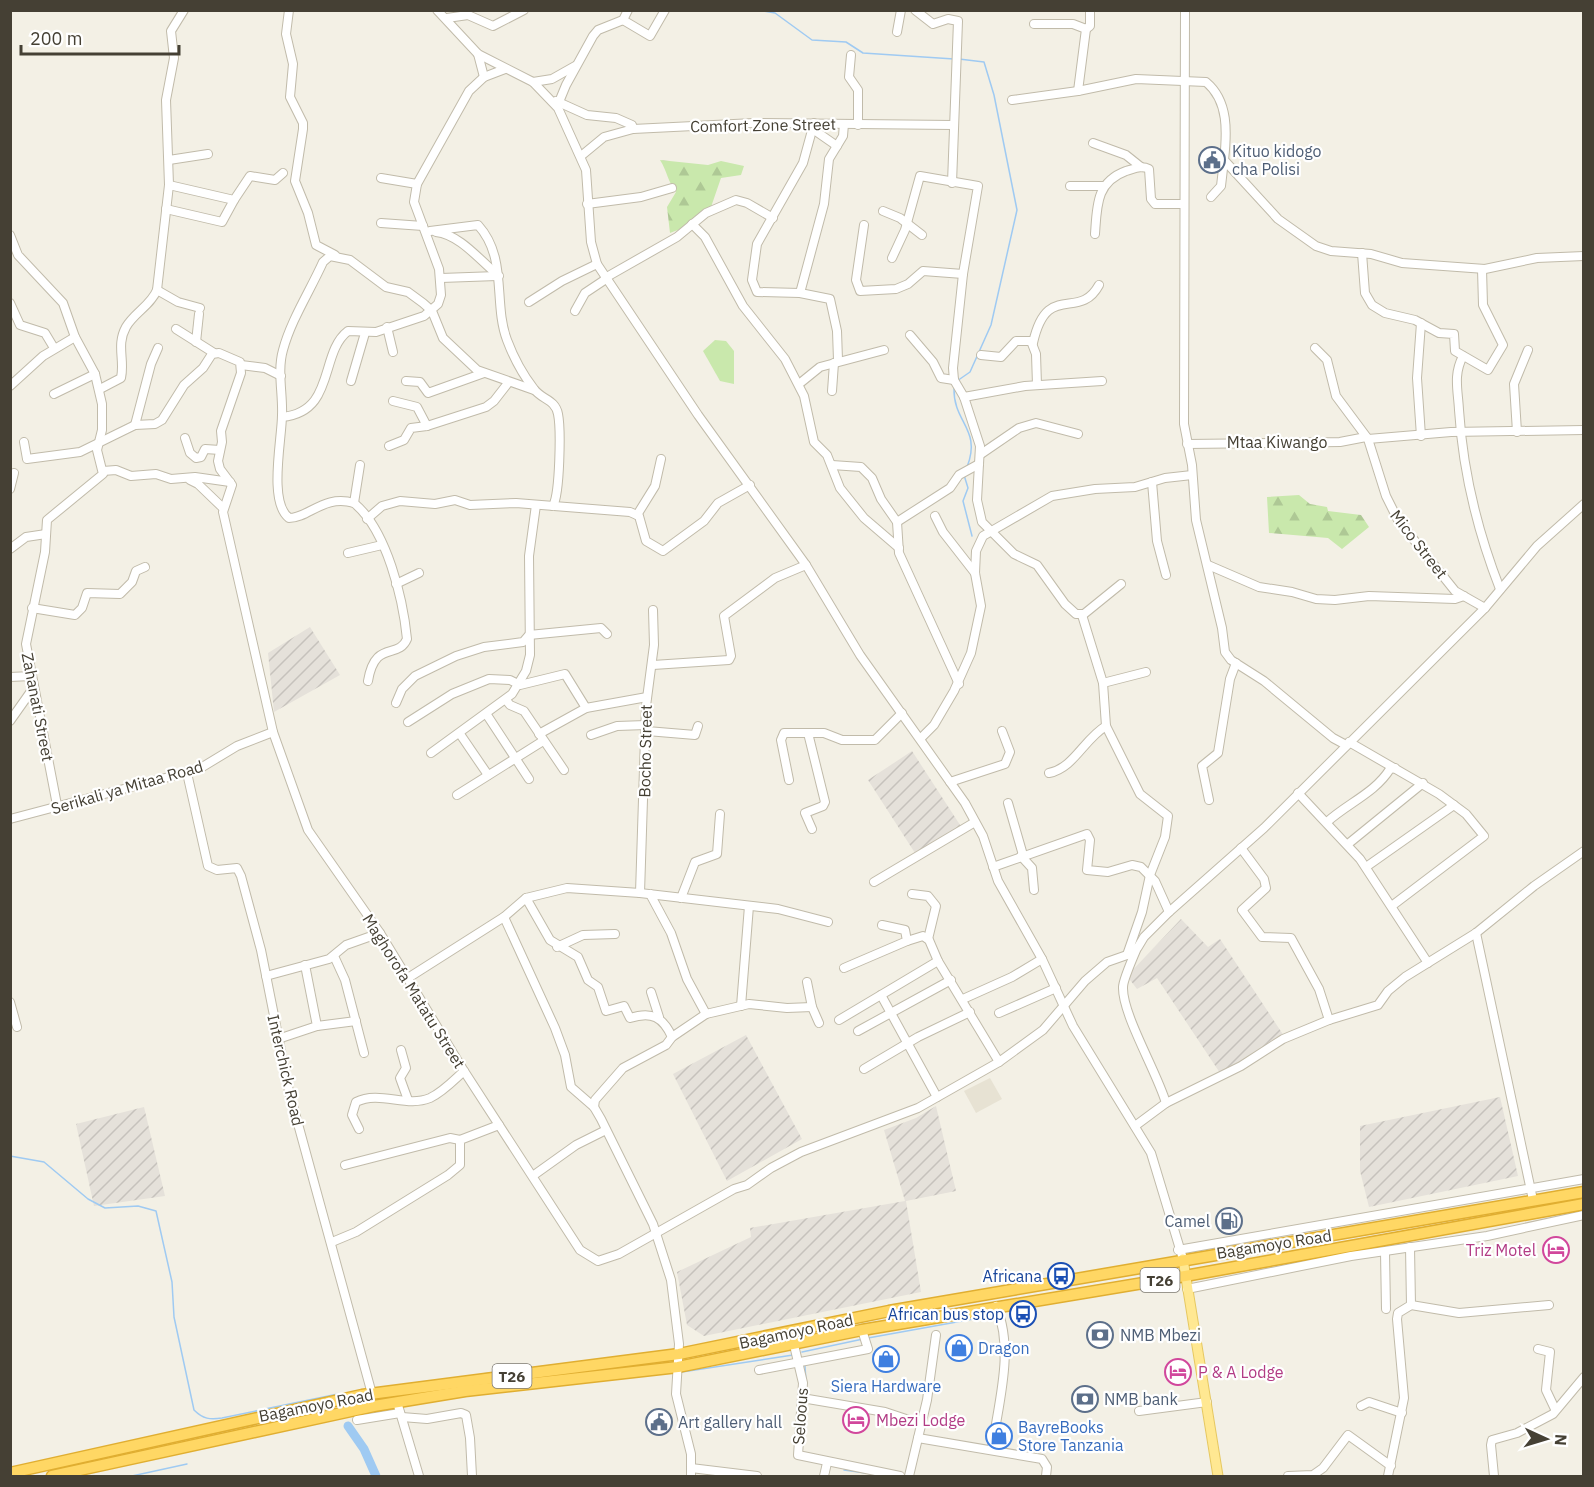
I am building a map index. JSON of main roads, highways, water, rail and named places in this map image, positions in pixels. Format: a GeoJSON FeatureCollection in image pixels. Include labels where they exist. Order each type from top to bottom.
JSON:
{"type":"FeatureCollection","features":[{"type":"Feature","properties":{"kind":"highway","name":"Bagamoyo Road"},"geometry":{"type":"LineString","coordinates":[[10,1473],[372,1394],[679,1354],[890,1311],[1127,1271],[1181,1255],[1584,1192]]}},
{"type":"Feature","properties":{"kind":"highway","name":"Bagamoyo Road"},"geometry":{"type":"LineString","coordinates":[[52,1476],[336,1413],[400,1411],[465,1391],[678,1367],[862,1330],[1185,1276],[1584,1203]]}},
{"type":"Feature","properties":{"kind":"main road"},"geometry":{"type":"LineString","coordinates":[[1181,1255],[1218,1476]]}},
{"type":"Feature","properties":{"kind":"waterway"},"geometry":{"type":"LineString","coordinates":[[758,10],[775,13],[812,40],[846,42],[863,53],[954,59]]}},
{"type":"Feature","properties":{"kind":"waterway"},"geometry":{"type":"LineString","coordinates":[[957,381],[970,372],[991,325],[1017,210],[994,95],[984,62],[959,59]]}},
{"type":"Feature","properties":{"kind":"waterway"},"geometry":{"type":"LineString","coordinates":[[954,388],[958,410],[971,444],[967,467]]}},
{"type":"Feature","properties":{"kind":"waterway"},"geometry":{"type":"LineString","coordinates":[[964,475],[968,488],[963,501],[972,536]]}},
{"type":"Feature","properties":{"kind":"waterway"},"geometry":{"type":"LineString","coordinates":[[10,1156],[44,1162],[88,1199],[105,1208],[138,1206],[156,1211],[172,1282],[174,1317],[194,1410],[200,1415],[210,1419],[222,1418],[338,1394]]}},
{"type":"Feature","properties":{"kind":"waterway"},"geometry":{"type":"LineString","coordinates":[[868,1338],[990,1316]]}},
{"type":"Feature","properties":{"kind":"waterway"},"geometry":{"type":"LineString","coordinates":[[802,1352],[863,1339]]}},
{"type":"Feature","properties":{"kind":"waterway"},"geometry":{"type":"LineString","coordinates":[[682,1372],[793,1355]]}},
{"type":"Feature","properties":{"kind":"waterway"},"geometry":{"type":"LineString","coordinates":[[482,1374],[569,1363]]}},
{"type":"Feature","properties":{"kind":"waterway"},"geometry":{"type":"LineString","coordinates":[[805,1366],[806,1382]]}},
{"type":"Feature","properties":{"kind":"waterway"},"geometry":{"type":"LineString","coordinates":[[348,1426],[364,1449],[376,1476]]}},
{"type":"Feature","properties":{"kind":"waterway"},"geometry":{"type":"LineString","coordinates":[[132,1476],[187,1464]]}},
{"type":"Feature","properties":{"kind":"waterway"},"geometry":{"type":"LineString","coordinates":[[844,1470],[873,1474]]}},
{"type":"Feature","properties":{"kind":"place","name":"Kituo kidogo cha Polisi"},"geometry":{"type":"Point","coordinates":[1212,160]}},
{"type":"Feature","properties":{"kind":"place","name":"Camel"},"geometry":{"type":"Point","coordinates":[1229,1221]}},
{"type":"Feature","properties":{"kind":"place","name":"Triz Motel"},"geometry":{"type":"Point","coordinates":[1556,1250]}},
{"type":"Feature","properties":{"kind":"place","name":"Africana"},"geometry":{"type":"Point","coordinates":[1061,1276]}},
{"type":"Feature","properties":{"kind":"place","name":"African bus stop"},"geometry":{"type":"Point","coordinates":[1023,1314]}},
{"type":"Feature","properties":{"kind":"place","name":"NMB Mbezi"},"geometry":{"type":"Point","coordinates":[1100,1335]}},
{"type":"Feature","properties":{"kind":"place","name":"Dragon"},"geometry":{"type":"Point","coordinates":[959,1348]}},
{"type":"Feature","properties":{"kind":"place","name":"Siera Hardware"},"geometry":{"type":"Point","coordinates":[886,1359]}},
{"type":"Feature","properties":{"kind":"place","name":"P & A Lodge"},"geometry":{"type":"Point","coordinates":[1178,1372]}},
{"type":"Feature","properties":{"kind":"place","name":"NMB bank"},"geometry":{"type":"Point","coordinates":[1085,1399]}},
{"type":"Feature","properties":{"kind":"place","name":"Mbezi Lodge"},"geometry":{"type":"Point","coordinates":[856,1420]}},
{"type":"Feature","properties":{"kind":"place","name":"Art gallery hall"},"geometry":{"type":"Point","coordinates":[659,1422]}},
{"type":"Feature","properties":{"kind":"place","name":"BayreBooks Store Tanzania"},"geometry":{"type":"Point","coordinates":[999,1436]}}]}
